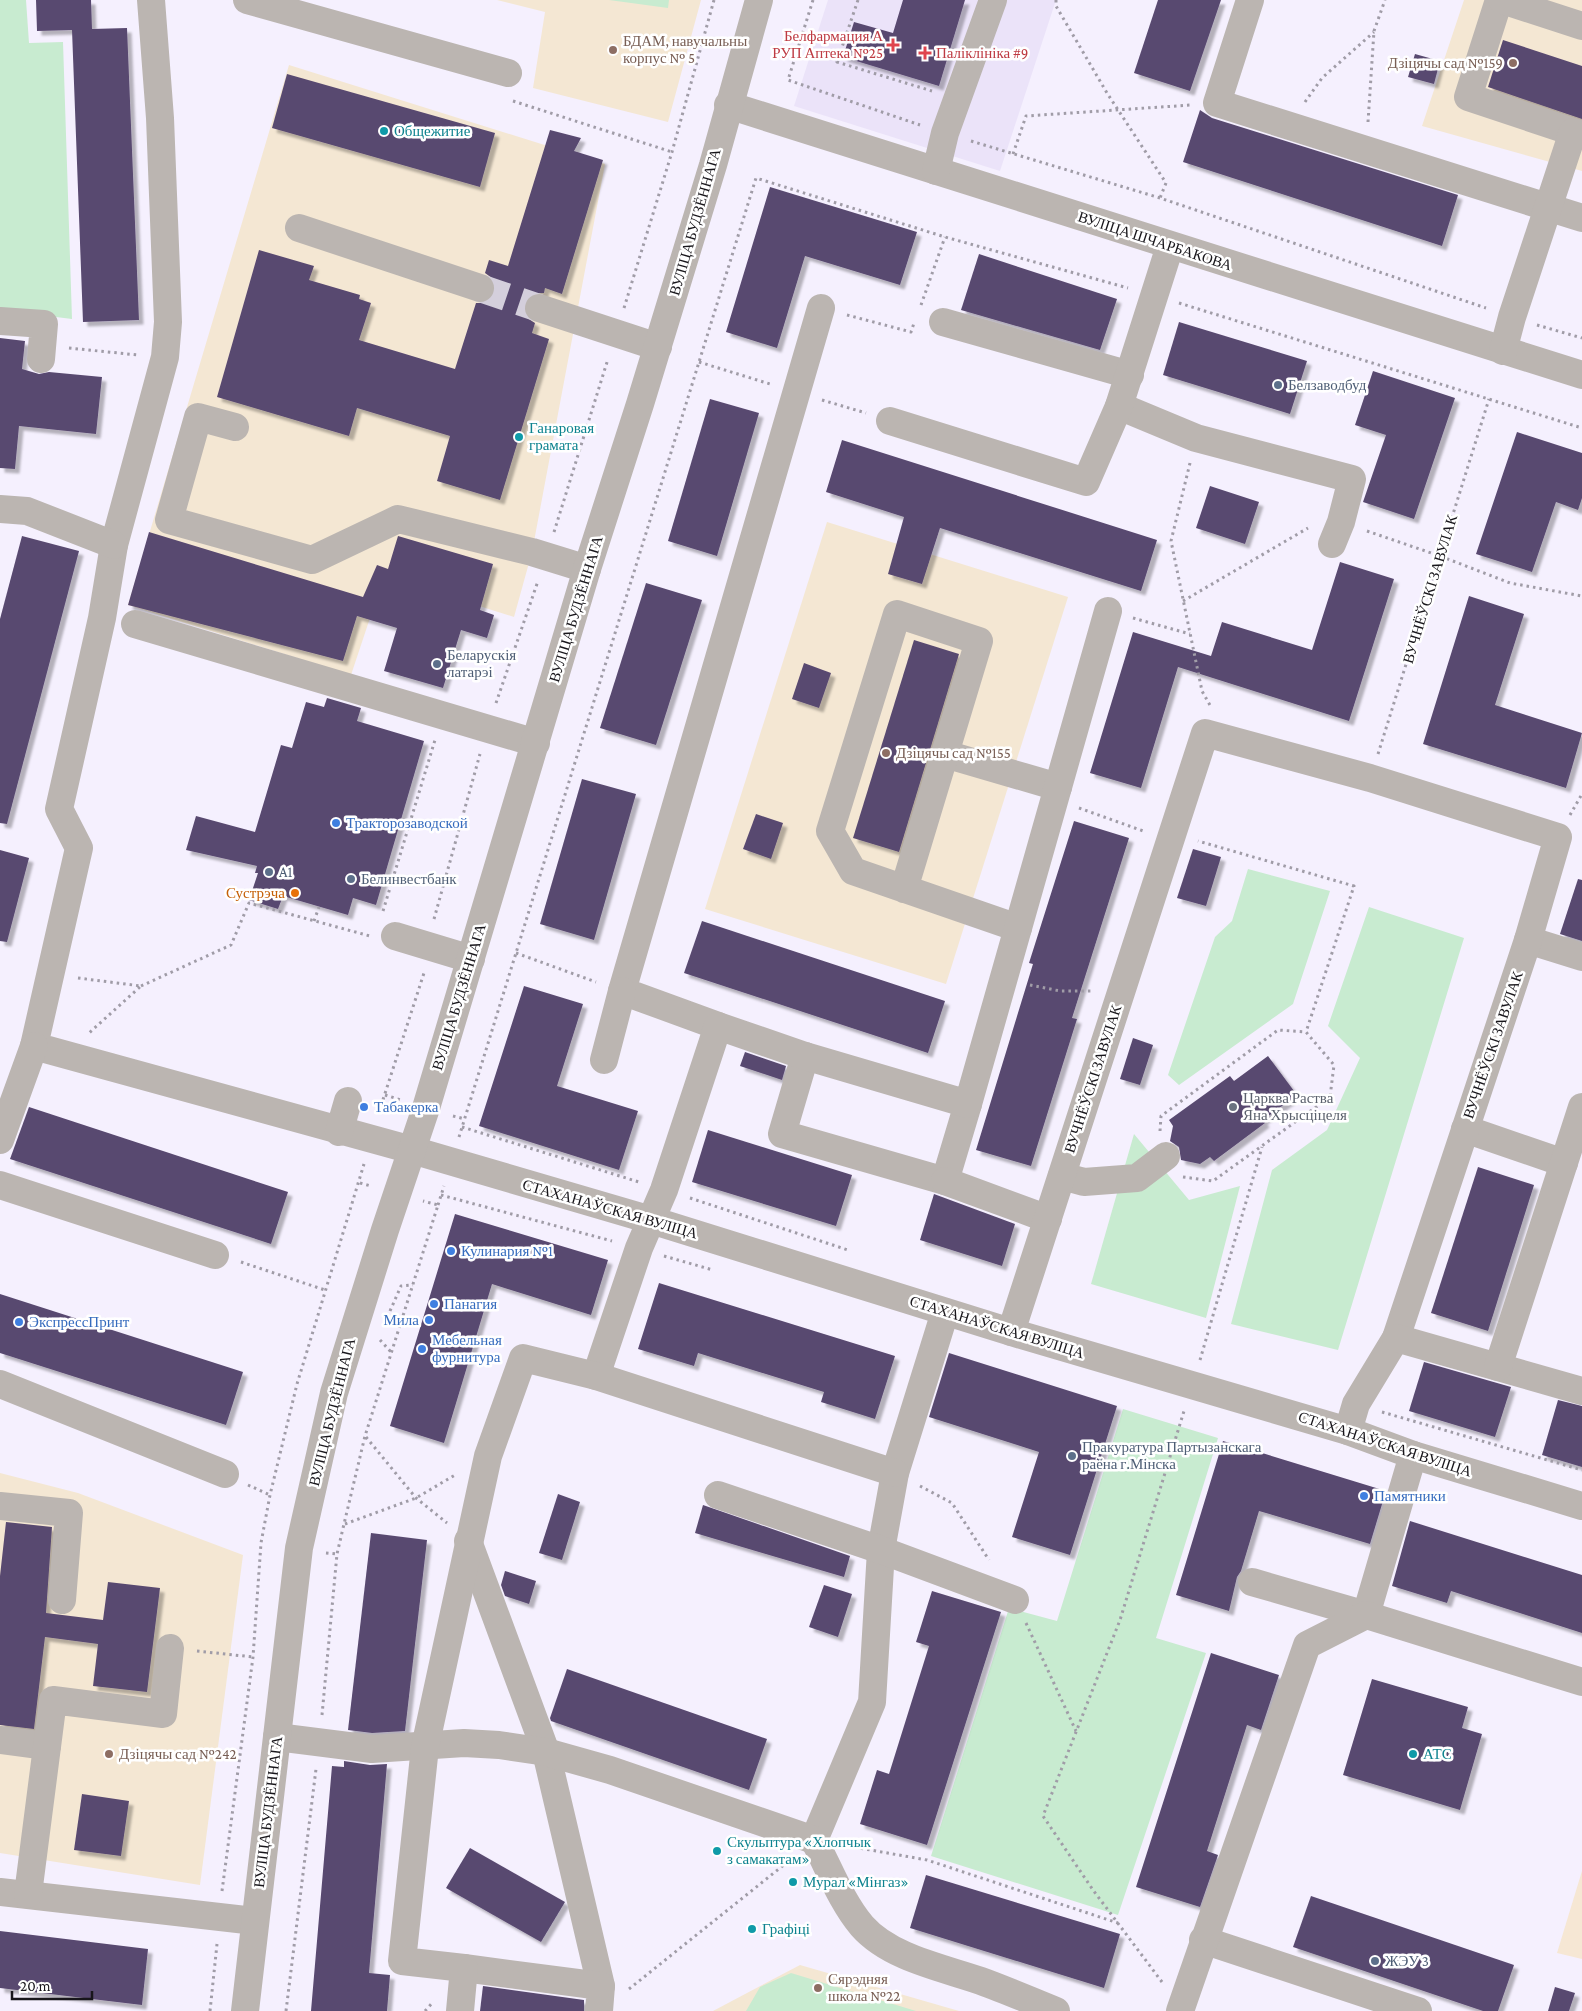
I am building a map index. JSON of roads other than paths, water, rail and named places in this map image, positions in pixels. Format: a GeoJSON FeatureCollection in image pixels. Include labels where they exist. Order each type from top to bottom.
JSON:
{"type":"FeatureCollection","features":[{"type":"Feature","properties":{"kind":"street"},"geometry":{"type":"LineString","coordinates":[[0,1140],[34,1046],[79,848],[59,809],[102,618],[114,545],[165,357],[168,322],[160,118],[151,0]]}},
{"type":"Feature","properties":{"kind":"street"},"geometry":{"type":"LineString","coordinates":[[247,0],[508,73]]}},
{"type":"Feature","properties":{"kind":"street","name":"ВУЛІЦА БУДЗЁННАГА"},"geometry":{"type":"LineString","coordinates":[[244,2011],[302,1539],[334,1393],[471,959],[588,569],[713,165],[728,105],[759,0]]}},
{"type":"Feature","properties":{"kind":"street"},"geometry":{"type":"LineString","coordinates":[[936,171],[945,133],[993,0]]}},
{"type":"Feature","properties":{"kind":"street"},"geometry":{"type":"LineString","coordinates":[[1250,0],[1217,103],[1582,218]]}},
{"type":"Feature","properties":{"kind":"street"},"geometry":{"type":"LineString","coordinates":[[1503,351],[1512,317],[1549,208],[1577,133],[1468,97],[1501,0],[1582,26]]}},
{"type":"Feature","properties":{"kind":"street","name":"ВУЛІЦА ШЧАРБАКОВА"},"geometry":{"type":"LineString","coordinates":[[728,105],[1582,375]]}},
{"type":"Feature","properties":{"kind":"street"},"geometry":{"type":"LineString","coordinates":[[299,228],[480,288]]}},
{"type":"Feature","properties":{"kind":"street"},"geometry":{"type":"LineString","coordinates":[[890,421],[1086,482],[1119,406],[1170,246]]}},
{"type":"Feature","properties":{"kind":"street"},"geometry":{"type":"LineString","coordinates":[[539,308],[658,346]]}},
{"type":"Feature","properties":{"kind":"street"},"geometry":{"type":"LineString","coordinates":[[604,1060],[622,991],[821,308]]}},
{"type":"Feature","properties":{"kind":"street"},"geometry":{"type":"LineString","coordinates":[[0,321],[44,324],[42,351]]}},
{"type":"Feature","properties":{"kind":"street"},"geometry":{"type":"LineString","coordinates":[[943,322],[1130,375]]}},
{"type":"Feature","properties":{"kind":"street"},"geometry":{"type":"LineString","coordinates":[[1119,406],[1196,438],[1352,479],[1336,533]]}},
{"type":"Feature","properties":{"kind":"street"},"geometry":{"type":"LineString","coordinates":[[235,427],[198,417],[169,520],[312,560],[398,519],[547,556],[588,569]]}},
{"type":"Feature","properties":{"kind":"street"},"geometry":{"type":"LineString","coordinates":[[0,509],[27,511],[114,545]]}},
{"type":"Feature","properties":{"kind":"street"},"geometry":{"type":"LineString","coordinates":[[945,1181],[1108,611]]}},
{"type":"Feature","properties":{"kind":"street"},"geometry":{"type":"LineString","coordinates":[[904,888],[980,641],[897,614],[830,831],[853,871],[1018,928]]}},
{"type":"Feature","properties":{"kind":"street"},"geometry":{"type":"LineString","coordinates":[[134,624],[488,727],[536,743]]}},
{"type":"Feature","properties":{"kind":"street","name":"ВУЧНЁЎСКІ ЗАВУЛАК"},"geometry":{"type":"LineString","coordinates":[[1011,1332],[1122,991],[1181,840],[1205,733],[1370,778],[1558,837],[1528,940],[1396,1338],[1356,1404],[1348,1431]]}},
{"type":"Feature","properties":{"kind":"street"},"geometry":{"type":"LineString","coordinates":[[945,754],[1056,793]]}},
{"type":"Feature","properties":{"kind":"street"},"geometry":{"type":"LineString","coordinates":[[383,931],[471,959]]}},
{"type":"Feature","properties":{"kind":"street"},"geometry":{"type":"LineString","coordinates":[[1528,940],[1582,956]]}},
{"type":"Feature","properties":{"kind":"street"},"geometry":{"type":"LineString","coordinates":[[622,991],[805,1056],[968,1104]]}},
{"type":"Feature","properties":{"kind":"street"},"geometry":{"type":"LineString","coordinates":[[596,1376],[651,1220],[664,1190],[718,1026]]}},
{"type":"Feature","properties":{"kind":"street","name":"СТАХАНАЎСКАЯ ВУЛІЦА"},"geometry":{"type":"LineString","coordinates":[[34,1046],[339,1132],[412,1150],[651,1220],[1011,1332],[1348,1431],[1413,1455],[1582,1506]]}},
{"type":"Feature","properties":{"kind":"street"},"geometry":{"type":"LineString","coordinates":[[805,1056],[782,1134],[945,1181],[1048,1219]]}},
{"type":"Feature","properties":{"kind":"street"},"geometry":{"type":"LineString","coordinates":[[339,1132],[348,1101]]}},
{"type":"Feature","properties":{"kind":"street"},"geometry":{"type":"LineString","coordinates":[[1498,1367],[1582,1107]]}},
{"type":"Feature","properties":{"kind":"street"},"geometry":{"type":"LineString","coordinates":[[1465,1129],[1564,1163]]}},
{"type":"Feature","properties":{"kind":"street"},"geometry":{"type":"LineString","coordinates":[[1062,1176],[1084,1182],[1137,1178],[1166,1156]]}},
{"type":"Feature","properties":{"kind":"street"},"geometry":{"type":"LineString","coordinates":[[0,1185],[224,1257]]}},
{"type":"Feature","properties":{"kind":"street"},"geometry":{"type":"LineString","coordinates":[[814,1840],[872,1702],[881,1550],[895,1472],[945,1312]]}},
{"type":"Feature","properties":{"kind":"street"},"geometry":{"type":"LineString","coordinates":[[1396,1338],[1582,1391]]}},
{"type":"Feature","properties":{"kind":"street"},"geometry":{"type":"LineString","coordinates":[[468,1541],[546,1752],[608,1997],[464,1968],[402,1961],[425,1747],[468,1541],[488,1456],[523,1358],[596,1376],[895,1472]]}},
{"type":"Feature","properties":{"kind":"street"},"geometry":{"type":"LineString","coordinates":[[0,1384],[224,1474]]}},
{"type":"Feature","properties":{"kind":"street"},"geometry":{"type":"LineString","coordinates":[[1180,2009],[1307,1645],[1366,1615],[1413,1455]]}},
{"type":"Feature","properties":{"kind":"street"},"geometry":{"type":"LineString","coordinates":[[718,1495],[881,1550],[1015,1600]]}},
{"type":"Feature","properties":{"kind":"street"},"geometry":{"type":"LineString","coordinates":[[0,1506],[69,1513],[62,1600]]}},
{"type":"Feature","properties":{"kind":"street"},"geometry":{"type":"LineString","coordinates":[[1252,1582],[1582,1682]]}},
{"type":"Feature","properties":{"kind":"street"},"geometry":{"type":"LineString","coordinates":[[28,1894],[53,1700],[163,1714],[170,1648]]}},
{"type":"Feature","properties":{"kind":"street"},"geometry":{"type":"LineString","coordinates":[[277,1736],[372,1749],[464,1743],[546,1752],[610,1770],[814,1840],[844,1899],[862,1926],[872,1935],[888,1946],[929,1965],[981,1981],[1056,2011]]}},
{"type":"Feature","properties":{"kind":"street"},"geometry":{"type":"LineString","coordinates":[[0,1740],[47,1746]]}},
{"type":"Feature","properties":{"kind":"street"},"geometry":{"type":"LineString","coordinates":[[0,1892],[255,1921]]}},
{"type":"Feature","properties":{"kind":"street"},"geometry":{"type":"LineString","coordinates":[[1203,1940],[1418,2011]]}},
{"type":"Feature","properties":{"kind":"street"},"geometry":{"type":"LineString","coordinates":[[460,2011],[464,1968]]}},
{"type":"Feature","properties":{"kind":"tunnel"},"geometry":{"type":"LineString","coordinates":[[480,288],[539,308]]}},
{"type":"Feature","properties":{"kind":"place","name":"Белфармация А РУП Аптека №25"},"geometry":{"type":"Point","coordinates":[893,45]}},
{"type":"Feature","properties":{"kind":"place","name":"БДАМ, навучальны корпус № 5"},"geometry":{"type":"Point","coordinates":[613,50]}},
{"type":"Feature","properties":{"kind":"place","name":"Паліклініка #9"},"geometry":{"type":"Point","coordinates":[925,53]}},
{"type":"Feature","properties":{"kind":"place","name":"Дзіцячы сад №159"},"geometry":{"type":"Point","coordinates":[1513,63]}},
{"type":"Feature","properties":{"kind":"place","name":"Общежитие"},"geometry":{"type":"Point","coordinates":[384,131]}},
{"type":"Feature","properties":{"kind":"place","name":"Белзаводбуд"},"geometry":{"type":"Point","coordinates":[1278,385]}},
{"type":"Feature","properties":{"kind":"place","name":"Ганаровая грамата"},"geometry":{"type":"Point","coordinates":[519,437]}},
{"type":"Feature","properties":{"kind":"place","name":"Беларускія латарэі"},"geometry":{"type":"Point","coordinates":[437,664]}},
{"type":"Feature","properties":{"kind":"place","name":"Дзіцячы сад №155"},"geometry":{"type":"Point","coordinates":[886,753]}},
{"type":"Feature","properties":{"kind":"place","name":"Тракторозаводской"},"geometry":{"type":"Point","coordinates":[336,823]}},
{"type":"Feature","properties":{"kind":"place","name":"A1"},"geometry":{"type":"Point","coordinates":[269,872]}},
{"type":"Feature","properties":{"kind":"place","name":"Белинвестбанк"},"geometry":{"type":"Point","coordinates":[351,879]}},
{"type":"Feature","properties":{"kind":"place","name":"Сустрэча"},"geometry":{"type":"Point","coordinates":[295,893]}},
{"type":"Feature","properties":{"kind":"place","name":"Табакерка"},"geometry":{"type":"Point","coordinates":[364,1107]}},
{"type":"Feature","properties":{"kind":"place","name":"Царква Раства Яна Хрысціцеля"},"geometry":{"type":"Point","coordinates":[1233,1107]}},
{"type":"Feature","properties":{"kind":"place","name":"Кулинария №1"},"geometry":{"type":"Point","coordinates":[451,1251]}},
{"type":"Feature","properties":{"kind":"place","name":"Панагия"},"geometry":{"type":"Point","coordinates":[434,1304]}},
{"type":"Feature","properties":{"kind":"place","name":"Мила"},"geometry":{"type":"Point","coordinates":[429,1320]}},
{"type":"Feature","properties":{"kind":"place","name":"ЭкспрессПринт"},"geometry":{"type":"Point","coordinates":[19,1322]}},
{"type":"Feature","properties":{"kind":"place","name":"Мебельная фурнитура"},"geometry":{"type":"Point","coordinates":[422,1349]}},
{"type":"Feature","properties":{"kind":"place","name":"Пракуратура Партызанскага раёна г.Мінска"},"geometry":{"type":"Point","coordinates":[1072,1456]}},
{"type":"Feature","properties":{"kind":"place","name":"Памятники"},"geometry":{"type":"Point","coordinates":[1364,1496]}},
{"type":"Feature","properties":{"kind":"place","name":"Дзіцячы сад №242"},"geometry":{"type":"Point","coordinates":[109,1754]}},
{"type":"Feature","properties":{"kind":"place","name":"АТС"},"geometry":{"type":"Point","coordinates":[1413,1754]}},
{"type":"Feature","properties":{"kind":"place","name":"Скульптура «Хлопчык з самакатам»"},"geometry":{"type":"Point","coordinates":[717,1851]}},
{"type":"Feature","properties":{"kind":"place","name":"Мурал «Мінгаз»"},"geometry":{"type":"Point","coordinates":[793,1882]}},
{"type":"Feature","properties":{"kind":"place","name":"Графіці"},"geometry":{"type":"Point","coordinates":[752,1929]}},
{"type":"Feature","properties":{"kind":"place","name":"ЖЭУ 3"},"geometry":{"type":"Point","coordinates":[1375,1961]}},
{"type":"Feature","properties":{"kind":"place","name":"Сярэдняя школа №22"},"geometry":{"type":"Point","coordinates":[818,1988]}}]}
